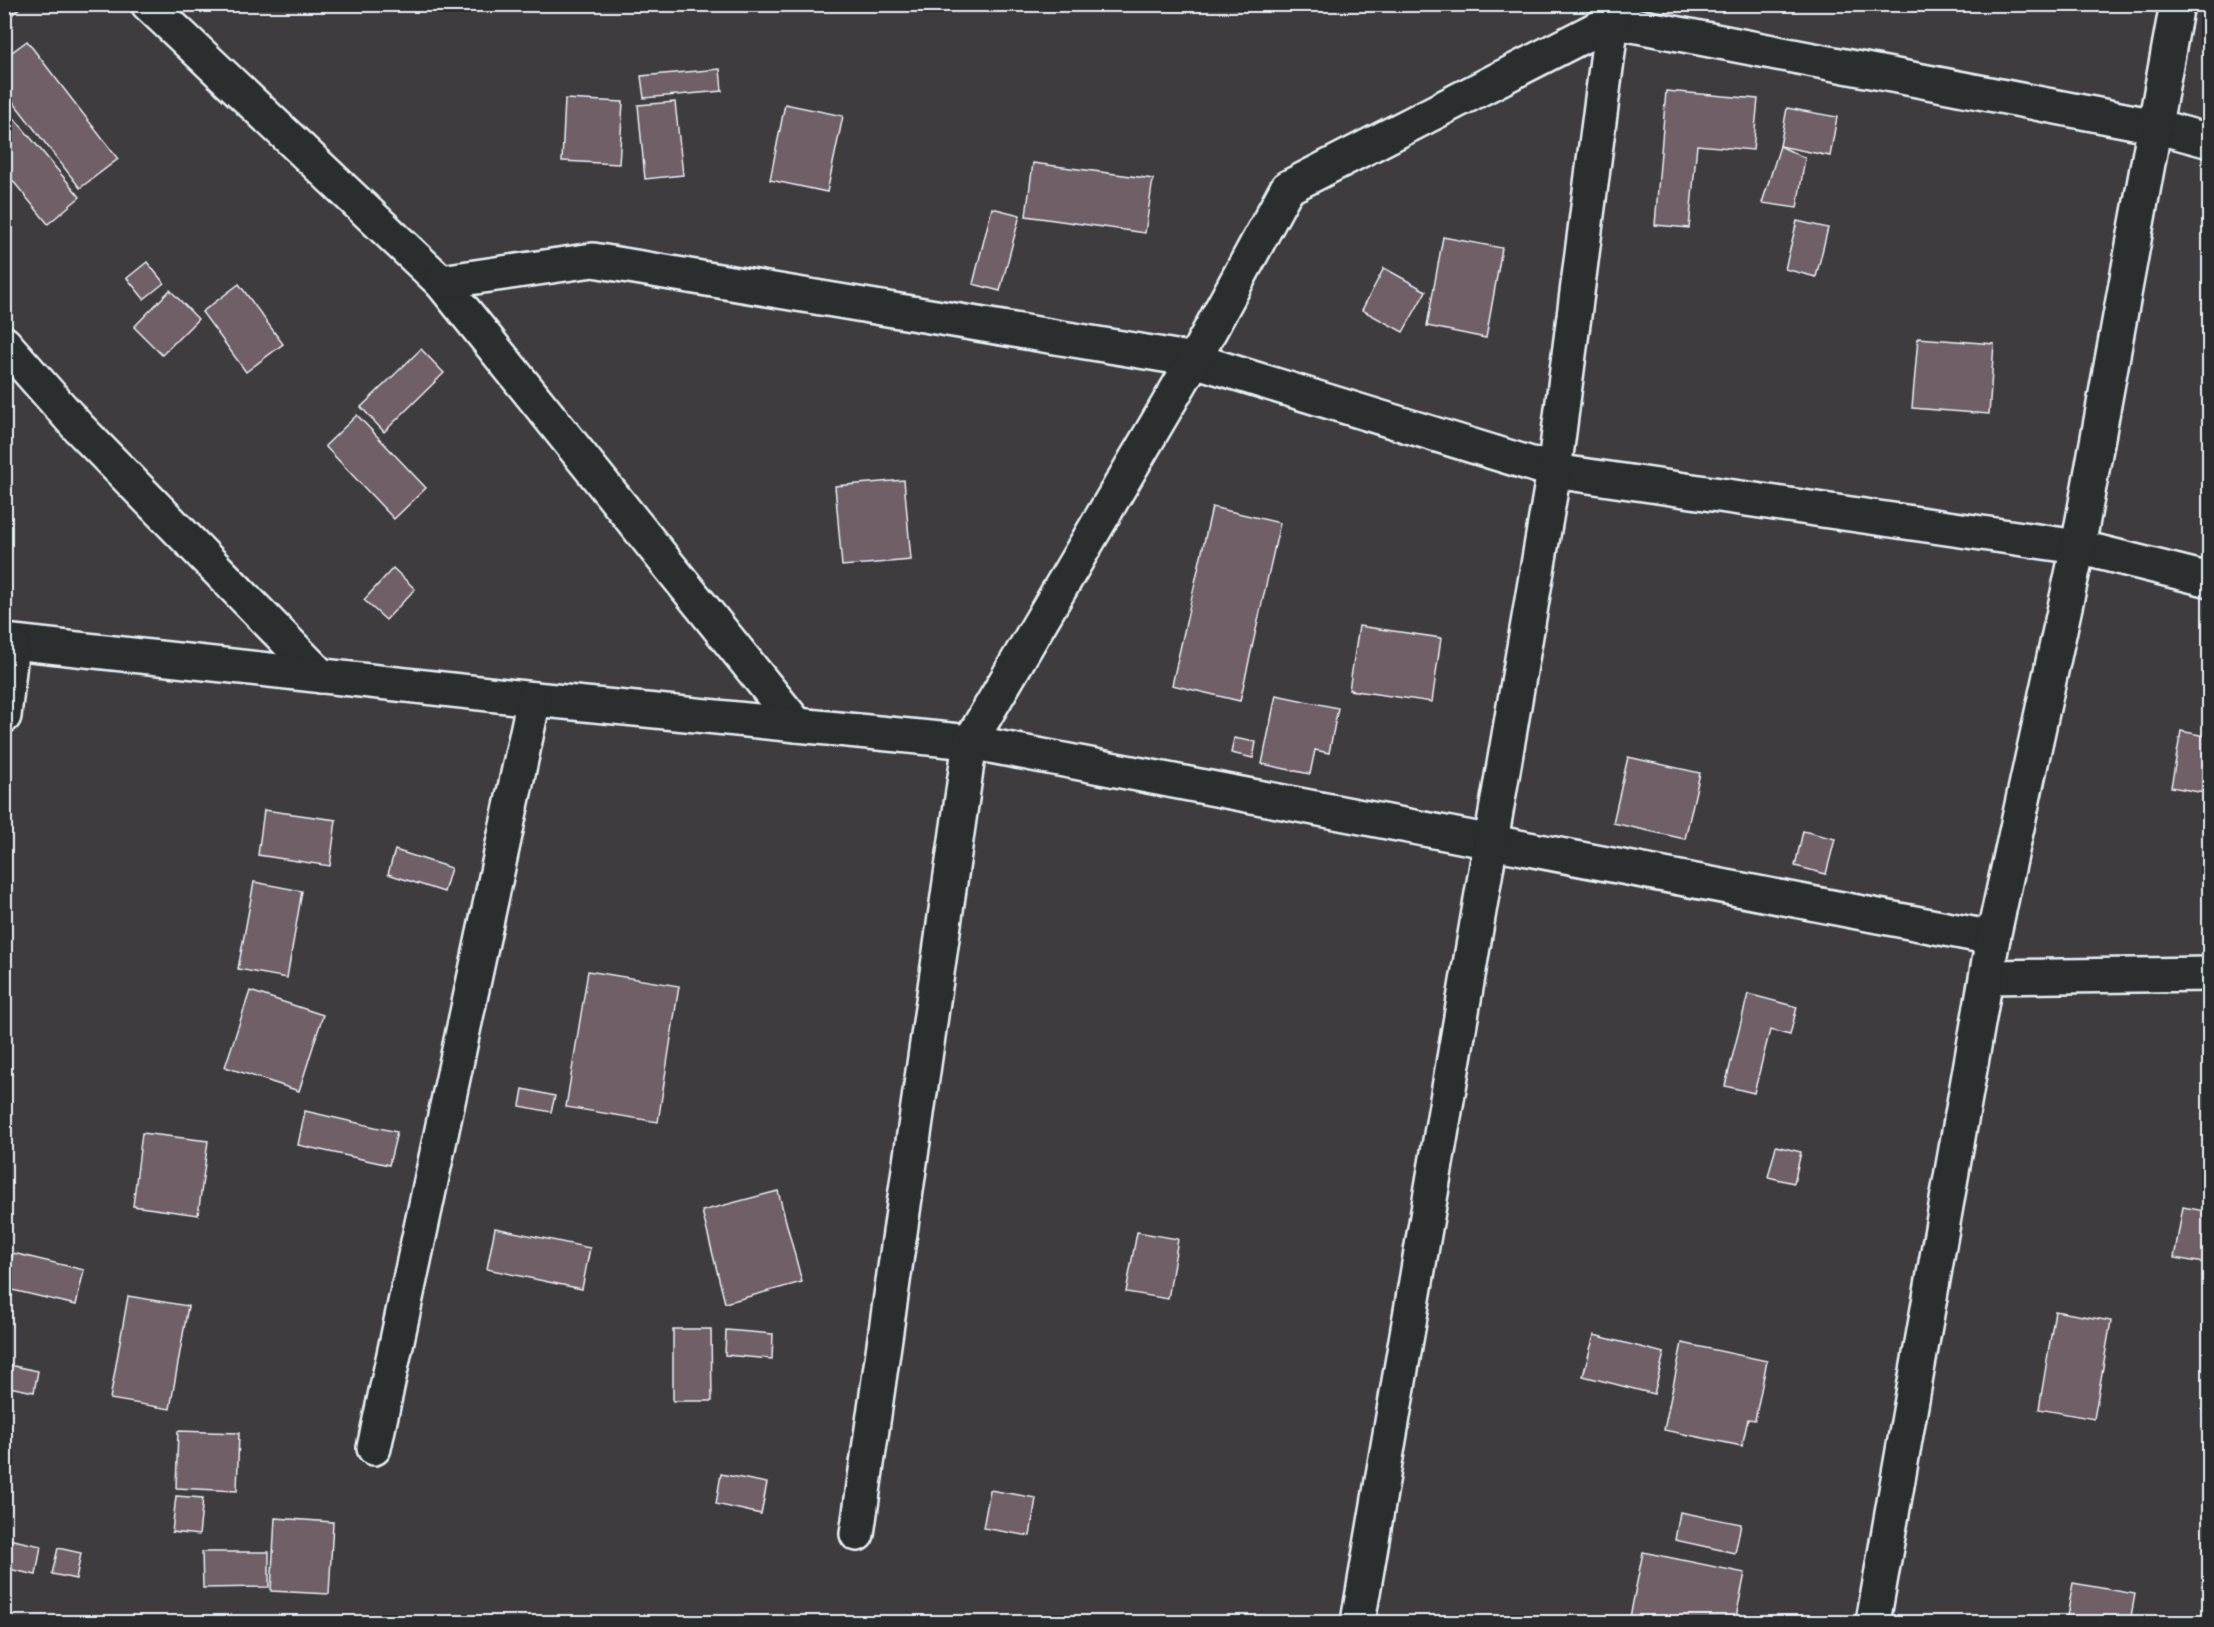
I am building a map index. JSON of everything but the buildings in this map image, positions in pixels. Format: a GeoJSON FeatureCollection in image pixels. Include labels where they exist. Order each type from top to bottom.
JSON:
{"type":"FeatureCollection","features":[{"type":"Feature","properties":{"kind":"street"},"geometry":{"type":"LineString","coordinates":[[148,4],[441,282],[797,725]]}},
{"type":"Feature","properties":{"kind":"street"},"geometry":{"type":"LineString","coordinates":[[1873,1623],[1993,938],[2078,548],[2177,4]]}},
{"type":"Feature","properties":{"kind":"street"},"geometry":{"type":"LineString","coordinates":[[1358,1623],[1554,471],[1614,13]]}},
{"type":"Feature","properties":{"kind":"street"},"geometry":{"type":"LineString","coordinates":[[857,1534],[970,742],[1194,360],[1287,188],[1614,13],[2155,126],[2210,141]]}},
{"type":"Feature","properties":{"kind":"street"},"geometry":{"type":"LineString","coordinates":[[441,282],[593,260],[1194,360],[1554,471],[2078,548],[2210,579]]}},
{"type":"Feature","properties":{"kind":"street"},"geometry":{"type":"LineString","coordinates":[[4,343],[78,427],[321,676]]}},
{"type":"Feature","properties":{"kind":"street"},"geometry":{"type":"LineString","coordinates":[[4,716],[8,642],[534,699],[970,742],[1993,938]]}},
{"type":"Feature","properties":{"kind":"street"},"geometry":{"type":"LineString","coordinates":[[374,1448],[534,699]]}},
{"type":"Feature","properties":{"kind":"street"},"geometry":{"type":"LineString","coordinates":[[1987,977],[2210,974]]}}]}
